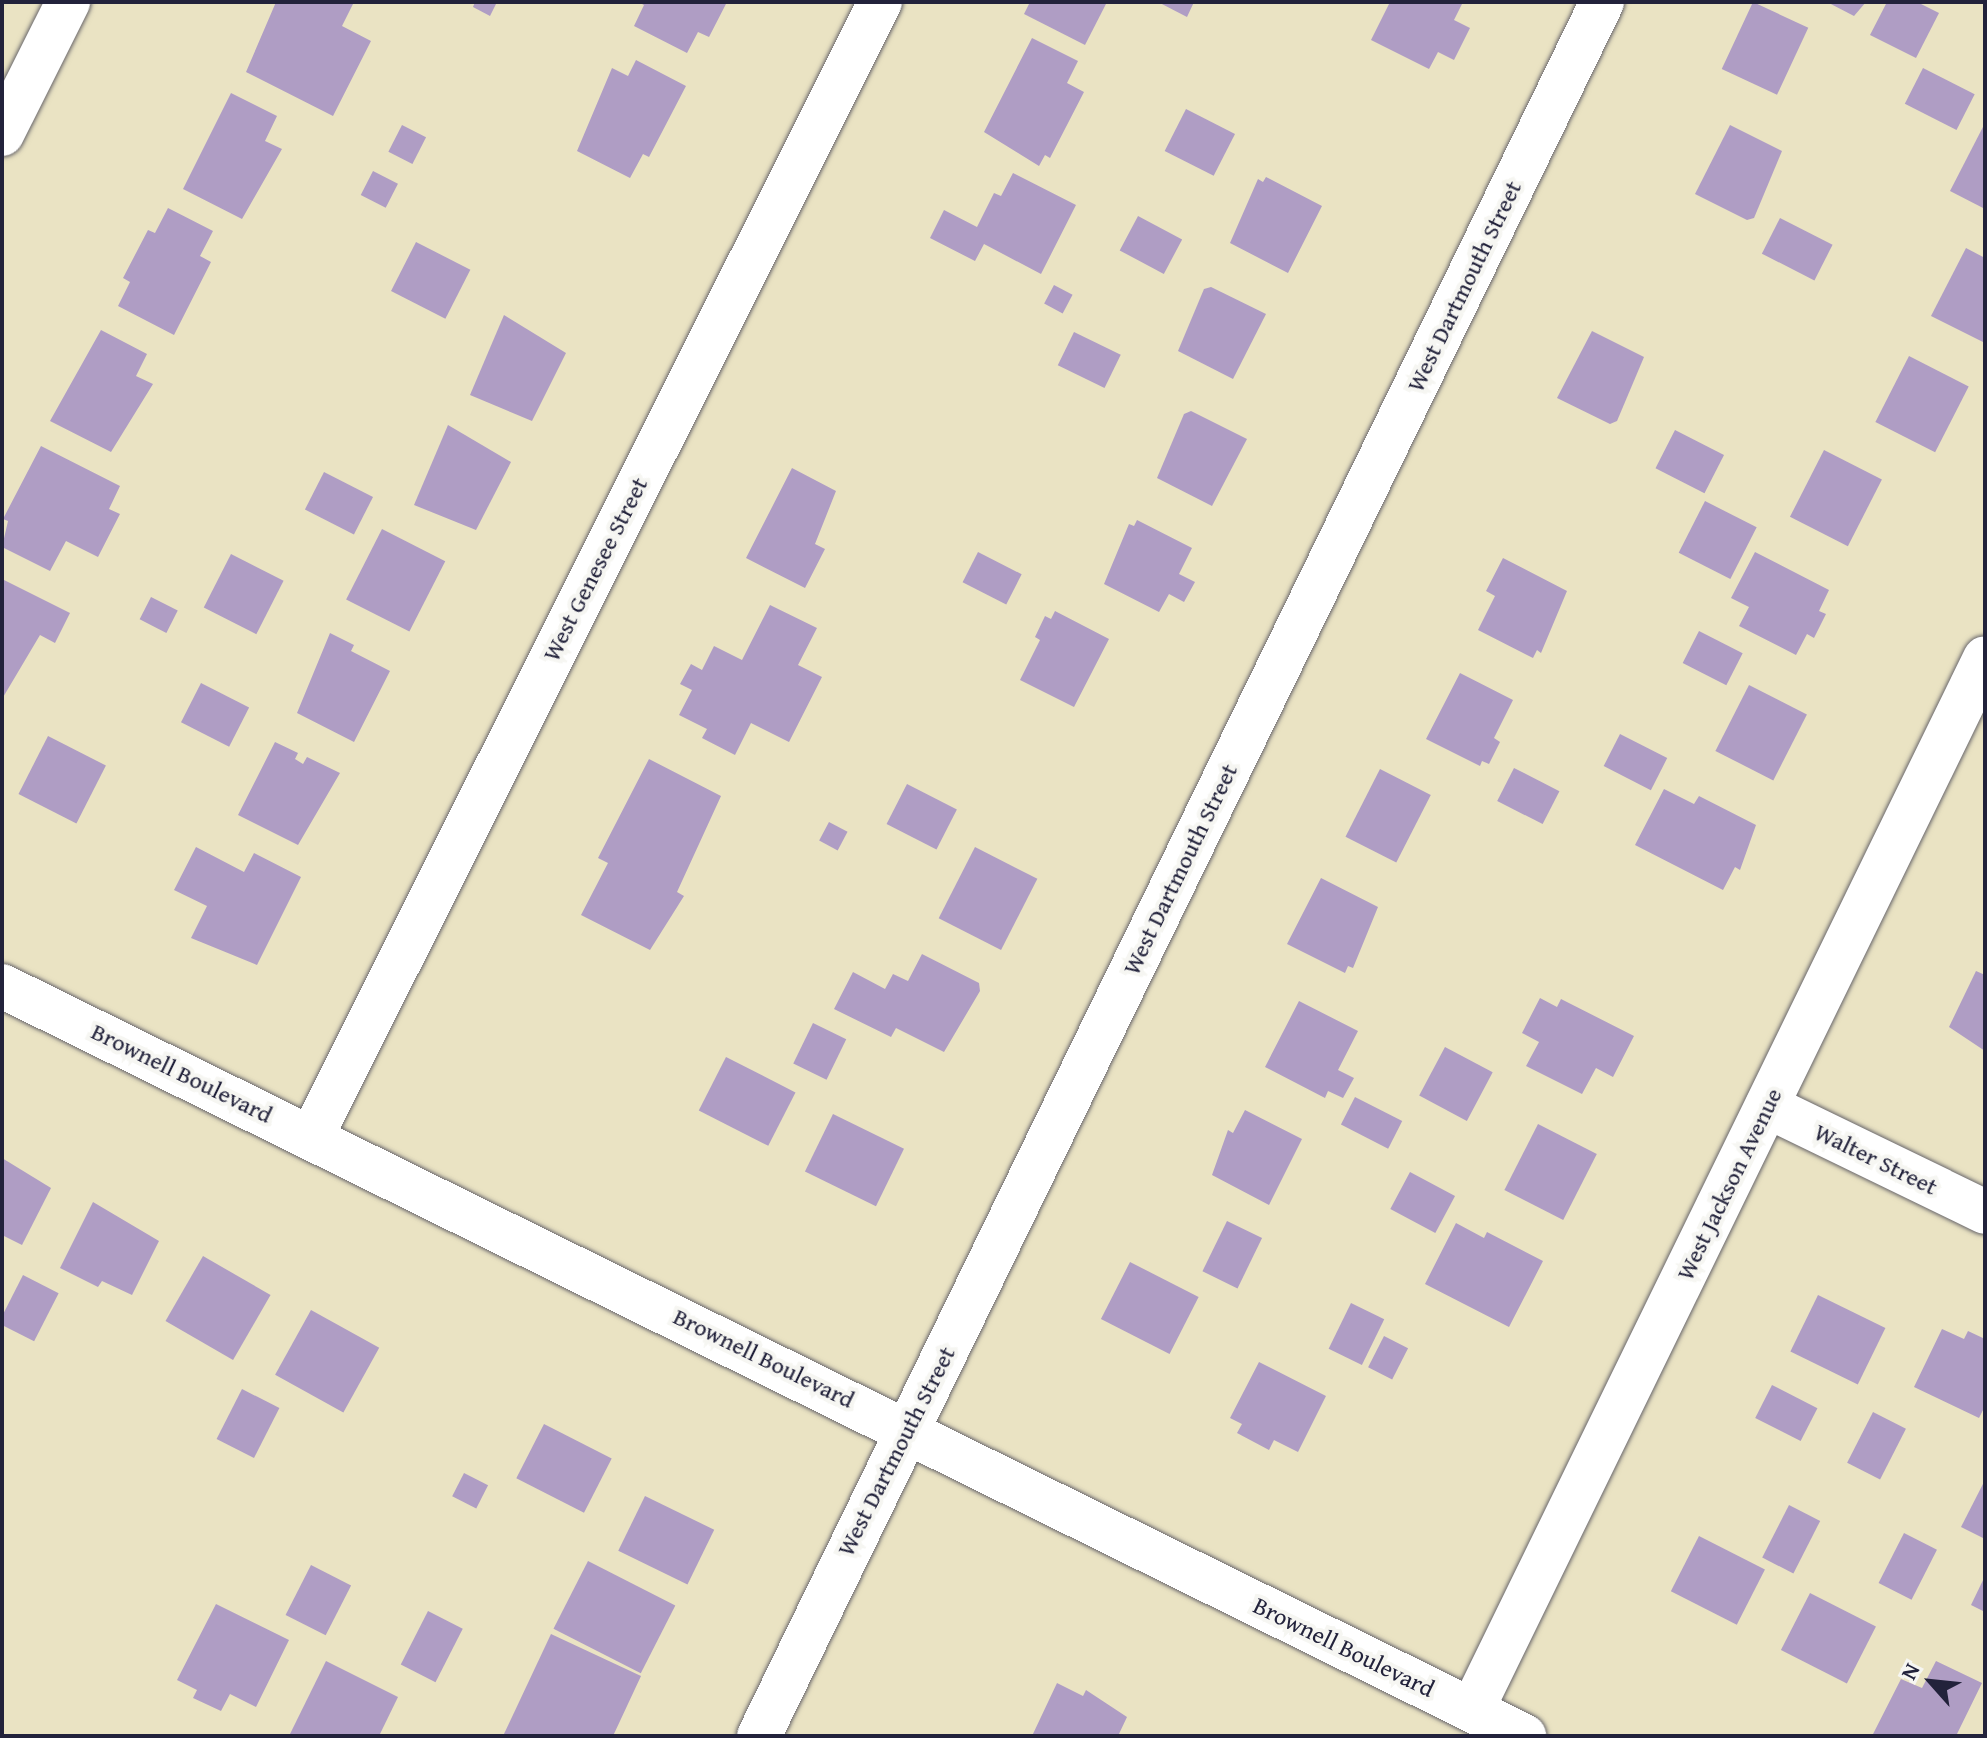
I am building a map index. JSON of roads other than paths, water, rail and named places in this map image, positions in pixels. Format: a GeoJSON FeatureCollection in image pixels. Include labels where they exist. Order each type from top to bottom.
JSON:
{"type":"FeatureCollection","features":[{"type":"Feature","properties":{"kind":"street"},"geometry":{"type":"LineString","coordinates":[[7,113],[68,2]]}},
{"type":"Feature","properties":{"kind":"street","name":"West Genesee Street"},"geometry":{"type":"LineString","coordinates":[[312,1136],[880,2]]}},
{"type":"Feature","properties":{"kind":"street","name":"West Dartmouth Street"},"geometry":{"type":"LineString","coordinates":[[759,1736],[1602,2]]}},
{"type":"Feature","properties":{"kind":"street","name":"West Jackson Avenue"},"geometry":{"type":"LineString","coordinates":[[1472,1710],[1985,658]]}},
{"type":"Feature","properties":{"kind":"street","name":"Brownell Boulevard"},"geometry":{"type":"LineString","coordinates":[[2,986],[312,1136],[1524,1736]]}},
{"type":"Feature","properties":{"kind":"street","name":"Walter Street"},"geometry":{"type":"LineString","coordinates":[[1767,1106],[1985,1212]]}}]}
